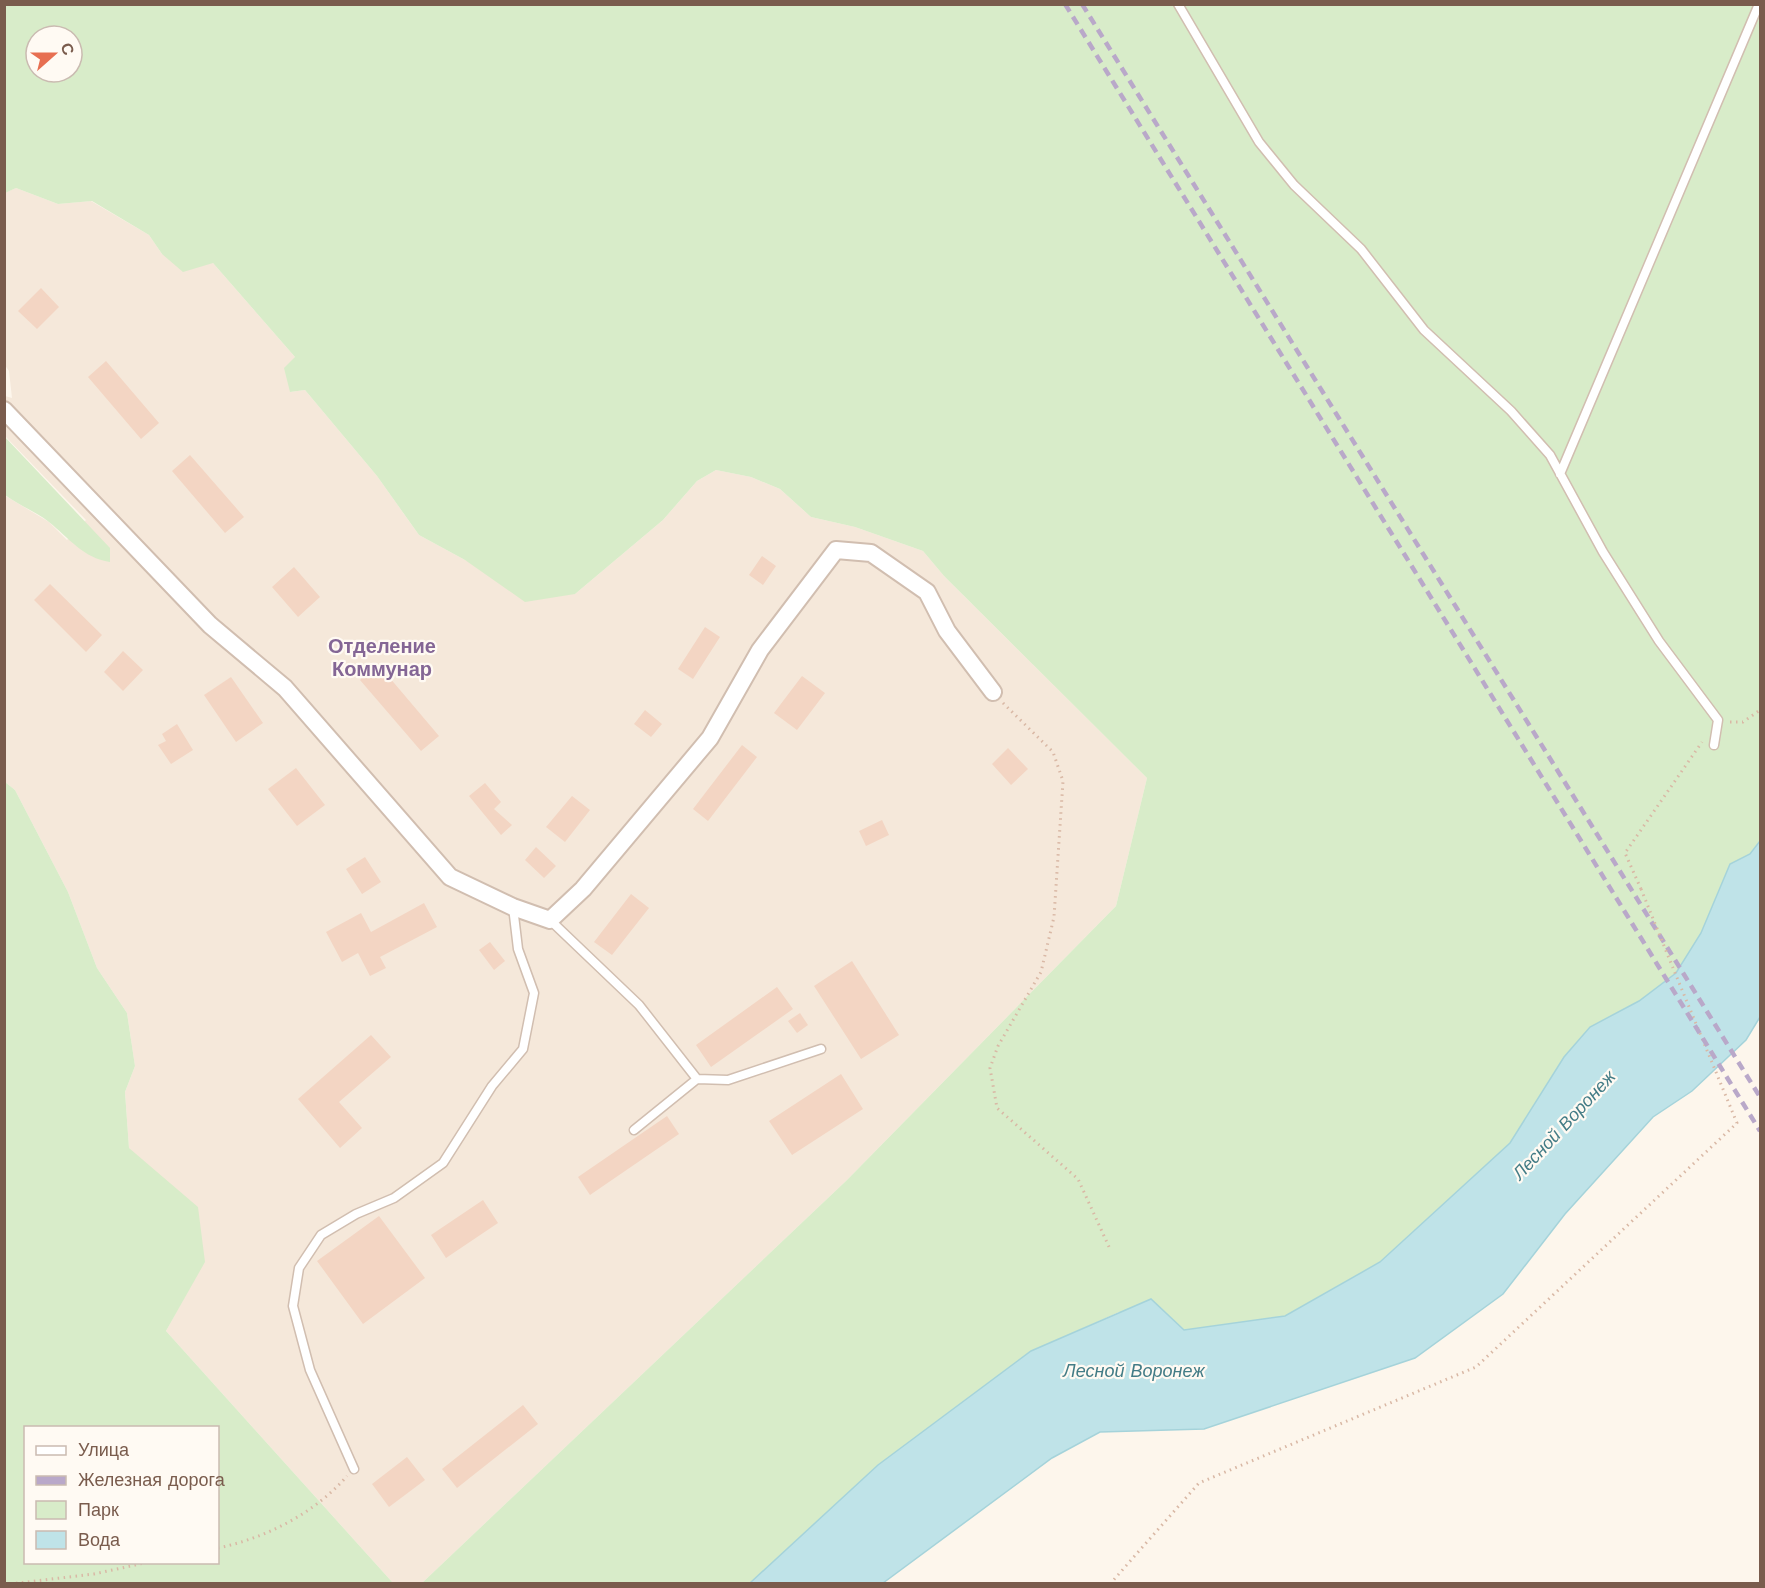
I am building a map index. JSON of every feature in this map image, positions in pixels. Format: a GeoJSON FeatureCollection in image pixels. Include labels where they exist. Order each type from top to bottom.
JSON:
{"type":"FeatureCollection","features":[{"type":"Feature","properties":{"kind":"street"},"geometry":{"type":"LineString","coordinates":[[4,410],[210,626],[285,688],[450,877],[513,907],[550,920],[583,889],[711,738],[760,650],[836,550],[871,553],[927,592],[947,631],[993,692]]}},
{"type":"Feature","properties":{"kind":"lane"},"geometry":{"type":"LineString","coordinates":[[1178,4],[1259,142],[1294,185],[1361,249],[1424,330],[1511,411],[1550,455],[1603,552],[1659,641],[1718,720],[1714,745]]}},
{"type":"Feature","properties":{"kind":"lane"},"geometry":{"type":"LineString","coordinates":[[1560,474],[1759,4]]}},
{"type":"Feature","properties":{"kind":"lane"},"geometry":{"type":"LineString","coordinates":[[354,1469],[310,1370],[293,1306],[298,1269],[321,1235],[356,1214],[394,1198],[443,1163],[492,1086],[524,1049],[534,993],[518,949],[513,907]]}},
{"type":"Feature","properties":{"kind":"lane"},"geometry":{"type":"LineString","coordinates":[[550,920],[639,1005],[698,1079]]}},
{"type":"Feature","properties":{"kind":"lane"},"geometry":{"type":"LineString","coordinates":[[634,1130],[698,1079],[728,1080],[821,1048]]}},
{"type":"Feature","properties":{"kind":"path"},"geometry":{"type":"LineString","coordinates":[[993,692],[1053,752],[1063,781],[1054,917],[1041,972],[998,1046],[990,1068],[995,1098],[998,1108],[1078,1179],[1110,1249]]}},
{"type":"Feature","properties":{"kind":"path"},"geometry":{"type":"LineString","coordinates":[[1110,1584],[1199,1483],[1476,1367],[1737,1123],[1625,853],[1718,720],[1743,722],[1761,710]]}},
{"type":"Feature","properties":{"kind":"path"},"geometry":{"type":"LineString","coordinates":[[219,1548],[292,1520],[323,1502],[354,1469]]}},
{"type":"Feature","properties":{"kind":"path"},"geometry":{"type":"LineString","coordinates":[[10,1584],[94,1574],[144,1564]]}},
{"type":"Feature","properties":{"kind":"shaded area","name":"Отделение Коммунар"},"geometry":{"type":"Polygon","coordinates":[[[16,188],[58,204],[91,201],[149,235],[162,254],[213,263],[295,357],[290,392],[305,390],[377,476],[419,535],[465,560],[575,594],[663,520],[697,481],[716,470],[751,477],[780,489],[811,517],[855,527],[923,551],[944,576],[1147,778],[1116,906],[847,1180],[422,1583],[393,1583],[166,1331],[204,1262],[129,1148],[125,1092],[135,1066],[127,1013],[97,968],[68,892],[15,790],[5,782],[4,495],[49,522],[67,540],[86,520],[5,436],[5,396],[12,398],[9,371],[4,364],[4,193],[16,188]]]}},
{"type":"Feature","properties":{"kind":"green space"},"geometry":{"type":"Polygon","coordinates":[[[4,5],[1760,5],[1760,841],[1750,854],[1730,864],[1701,933],[1676,973],[1639,1001],[1590,1027],[1564,1057],[1510,1143],[1380,1262],[1285,1316],[1184,1330],[1119,1312],[1032,1351],[878,1465],[750,1583],[422,1583],[847,1180],[1116,906],[1147,778],[944,576],[923,551],[855,527],[811,517],[780,489],[751,477],[716,470],[697,481],[663,520],[575,594],[525,602],[465,560],[419,535],[377,476],[305,390],[290,392],[284,368],[295,357],[213,263],[183,272],[162,254],[149,235],[92,201],[58,204],[16,188],[5,193],[4,5]]]}},
{"type":"Feature","properties":{"kind":"green space"},"geometry":{"type":"Polygon","coordinates":[[[4,436],[110,548],[110,562],[84,552],[44,518],[5,495],[4,436]]]}},
{"type":"Feature","properties":{"kind":"green space"},"geometry":{"type":"Polygon","coordinates":[[[5,782],[15,790],[68,892],[97,968],[127,1013],[135,1066],[125,1092],[129,1148],[198,1207],[205,1262],[166,1331],[393,1583],[5,1583],[5,782]]]}},
{"type":"Feature","properties":{"kind":"water","name":"Лесной Воронеж"},"geometry":{"type":"Polygon","coordinates":[[[1760,841],[1760,1017],[1746,1040],[1692,1091],[1653,1117],[1565,1214],[1503,1294],[1415,1358],[1204,1429],[1100,1432],[1052,1458],[883,1583],[750,1583],[878,1465],[1031,1351],[1151,1299],[1184,1330],[1285,1316],[1380,1262],[1510,1143],[1564,1057],[1590,1027],[1639,1001],[1676,973],[1701,933],[1730,864],[1750,854],[1760,841]]]}},
{"type":"Feature","properties":{"kind":"building"},"geometry":{"type":"Polygon","coordinates":[[[41,288],[59,307],[37,329],[18,311],[41,288]]]}},
{"type":"Feature","properties":{"kind":"building"},"geometry":{"type":"Polygon","coordinates":[[[106,361],[159,423],[141,439],[88,377],[106,361]]]}},
{"type":"Feature","properties":{"kind":"building"},"geometry":{"type":"Polygon","coordinates":[[[190,455],[244,517],[225,533],[172,471],[190,455]]]}},
{"type":"Feature","properties":{"kind":"building"},"geometry":{"type":"Polygon","coordinates":[[[762,556],[776,566],[763,585],[749,575],[762,556]]]}},
{"type":"Feature","properties":{"kind":"building"},"geometry":{"type":"Polygon","coordinates":[[[294,567],[320,597],[298,617],[272,587],[294,567]]]}},
{"type":"Feature","properties":{"kind":"building"},"geometry":{"type":"Polygon","coordinates":[[[50,584],[102,635],[86,652],[34,600],[50,584]]]}},
{"type":"Feature","properties":{"kind":"building"},"geometry":{"type":"Polygon","coordinates":[[[705,627],[720,637],[693,679],[678,669],[705,627]]]}},
{"type":"Feature","properties":{"kind":"building"},"geometry":{"type":"Polygon","coordinates":[[[123,651],[143,670],[123,691],[104,672],[123,651]]]}},
{"type":"Feature","properties":{"kind":"building"},"geometry":{"type":"Polygon","coordinates":[[[378,664],[439,736],[421,751],[360,680],[378,664]]]}},
{"type":"Feature","properties":{"kind":"building"},"geometry":{"type":"Polygon","coordinates":[[[802,676],[825,693],[797,730],[774,713],[802,676]]]}},
{"type":"Feature","properties":{"kind":"building"},"geometry":{"type":"Polygon","coordinates":[[[231,677],[263,723],[236,742],[204,695],[231,677]]]}},
{"type":"Feature","properties":{"kind":"building"},"geometry":{"type":"Polygon","coordinates":[[[645,710],[662,724],[651,737],[634,724],[645,710]]]}},
{"type":"Feature","properties":{"kind":"building"},"geometry":{"type":"Polygon","coordinates":[[[177,724],[193,750],[171,764],[158,745],[166,741],[162,734],[177,724]]]}},
{"type":"Feature","properties":{"kind":"building"},"geometry":{"type":"Polygon","coordinates":[[[742,745],[757,757],[708,821],[693,809],[742,745]]]}},
{"type":"Feature","properties":{"kind":"building"},"geometry":{"type":"Polygon","coordinates":[[[1008,748],[1028,769],[1011,785],[992,764],[1008,748]]]}},
{"type":"Feature","properties":{"kind":"building"},"geometry":{"type":"Polygon","coordinates":[[[296,768],[325,805],[297,826],[268,789],[296,768]]]}},
{"type":"Feature","properties":{"kind":"building"},"geometry":{"type":"Polygon","coordinates":[[[485,783],[501,802],[494,809],[512,825],[501,835],[469,796],[485,783]]]}},
{"type":"Feature","properties":{"kind":"building"},"geometry":{"type":"Polygon","coordinates":[[[572,796],[590,810],[565,842],[546,827],[572,796]]]}},
{"type":"Feature","properties":{"kind":"building"},"geometry":{"type":"Polygon","coordinates":[[[882,820],[889,835],[866,846],[859,831],[882,820]]]}},
{"type":"Feature","properties":{"kind":"building"},"geometry":{"type":"Polygon","coordinates":[[[536,847],[556,866],[544,878],[525,860],[536,847]]]}},
{"type":"Feature","properties":{"kind":"building"},"geometry":{"type":"Polygon","coordinates":[[[365,857],[381,882],[362,894],[346,869],[365,857]]]}},
{"type":"Feature","properties":{"kind":"building"},"geometry":{"type":"Polygon","coordinates":[[[631,894],[649,908],[612,955],[594,942],[631,894]]]}},
{"type":"Feature","properties":{"kind":"building"},"geometry":{"type":"Polygon","coordinates":[[[424,903],[437,927],[380,957],[386,968],[370,976],[358,953],[342,962],[326,932],[361,913],[371,932],[424,903]]]}},
{"type":"Feature","properties":{"kind":"building"},"geometry":{"type":"Polygon","coordinates":[[[490,942],[505,961],[494,970],[479,950],[490,942]]]}},
{"type":"Feature","properties":{"kind":"building"},"geometry":{"type":"Polygon","coordinates":[[[852,961],[899,1035],[861,1059],[814,986],[852,961]]]}},
{"type":"Feature","properties":{"kind":"building"},"geometry":{"type":"Polygon","coordinates":[[[777,987],[793,1009],[711,1067],[696,1045],[777,987]]]}},
{"type":"Feature","properties":{"kind":"building"},"geometry":{"type":"Polygon","coordinates":[[[800,1013],[808,1025],[797,1033],[788,1021],[800,1013]]]}},
{"type":"Feature","properties":{"kind":"building"},"geometry":{"type":"Polygon","coordinates":[[[371,1035],[391,1057],[339,1102],[362,1128],[340,1148],[298,1099],[371,1035]]]}},
{"type":"Feature","properties":{"kind":"building"},"geometry":{"type":"Polygon","coordinates":[[[841,1074],[863,1109],[792,1155],[769,1121],[841,1074]]]}},
{"type":"Feature","properties":{"kind":"building"},"geometry":{"type":"Polygon","coordinates":[[[667,1116],[679,1134],[590,1195],[578,1177],[667,1116]]]}},
{"type":"Feature","properties":{"kind":"building"},"geometry":{"type":"Polygon","coordinates":[[[483,1200],[498,1223],[446,1258],[431,1235],[483,1200]]]}},
{"type":"Feature","properties":{"kind":"building"},"geometry":{"type":"Polygon","coordinates":[[[379,1216],[425,1278],[363,1324],[317,1261],[379,1216]]]}},
{"type":"Feature","properties":{"kind":"building"},"geometry":{"type":"Polygon","coordinates":[[[523,1405],[538,1424],[457,1488],[442,1469],[523,1405]]]}},
{"type":"Feature","properties":{"kind":"building"},"geometry":{"type":"Polygon","coordinates":[[[407,1457],[425,1480],[389,1507],[372,1484],[407,1457]]]}},
{"type":"Feature","properties":{"kind":"railway"},"geometry":{"type":"LineString","coordinates":[[1065,4],[1760,1131]]}},
{"type":"Feature","properties":{"kind":"railway"},"geometry":{"type":"LineString","coordinates":[[1082,4],[1760,1097]]}},
{"type":"Feature","properties":{"kind":"district","name":"Отделение Коммунар"},"geometry":{"type":"Point","coordinates":[382,658]}}]}
